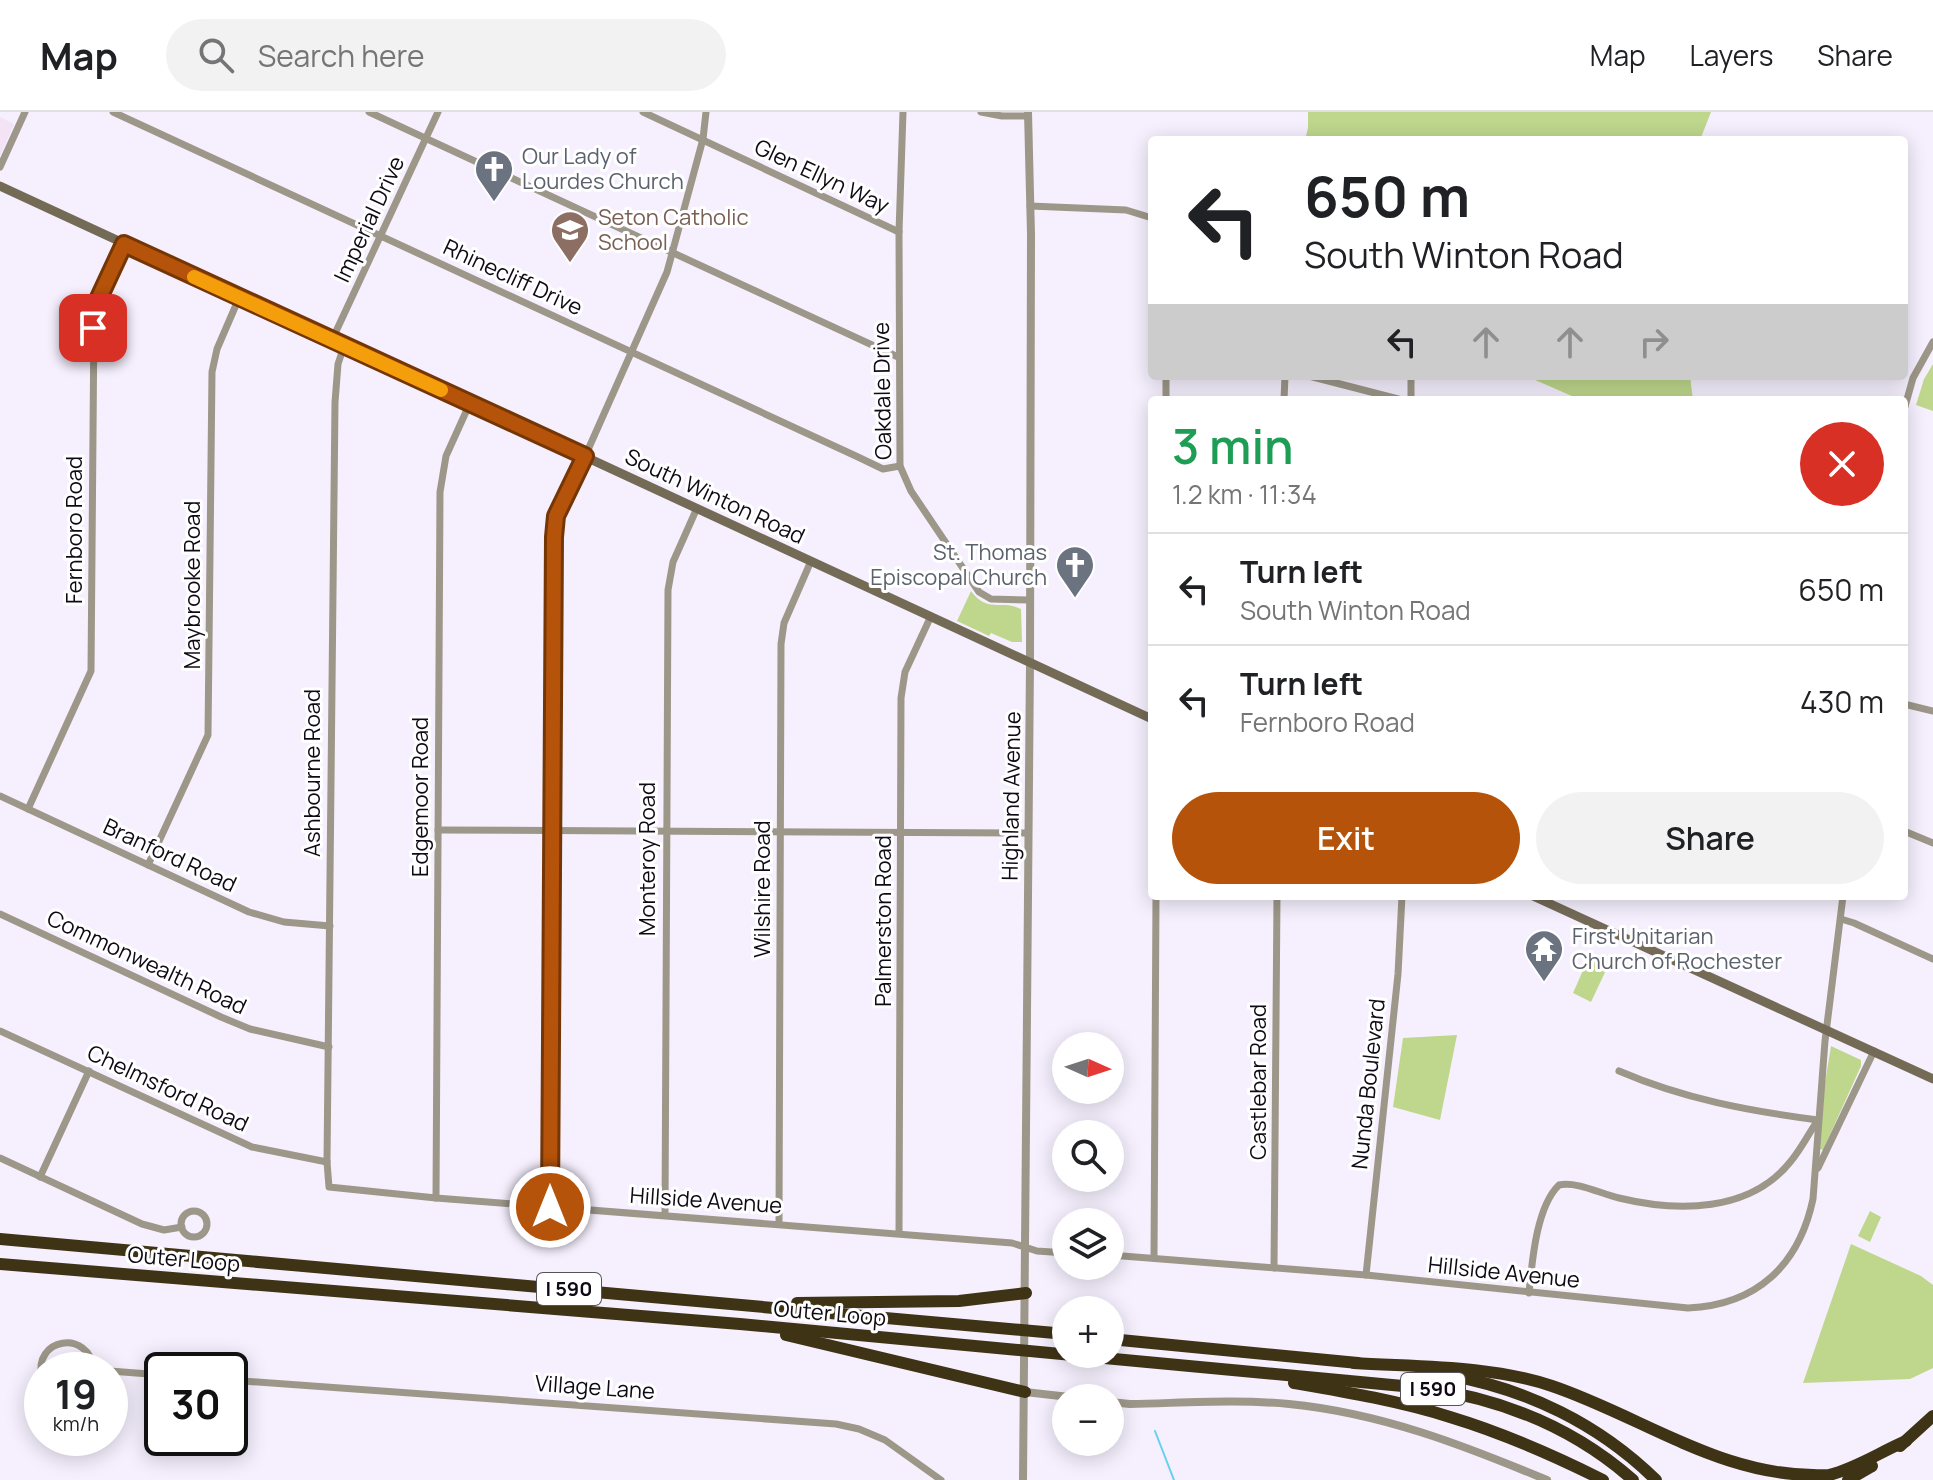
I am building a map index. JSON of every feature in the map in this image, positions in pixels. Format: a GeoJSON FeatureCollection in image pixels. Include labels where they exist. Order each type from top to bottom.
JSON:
{"type":"FeatureCollection","features":[{"type":"Feature","properties":{"kind":"highway","name":"Outer Loop"},"geometry":{"type":"LineString","coordinates":[[0,1239],[1052,1333]]}},
{"type":"Feature","properties":{"kind":"highway","name":"Outer Loop"},"geometry":{"type":"LineString","coordinates":[[0,1264],[740,1324],[1396,1385],[1481,1399],[1522,1411],[1573,1436],[1633,1480]]}},
{"type":"Feature","properties":{"kind":"highway"},"geometry":{"type":"LineString","coordinates":[[741,1304],[959,1301],[1026,1293]]}},
{"type":"Feature","properties":{"kind":"highway"},"geometry":{"type":"LineString","coordinates":[[740,1324],[1025,1392]]}},
{"type":"Feature","properties":{"kind":"highway","name":"I 590"},"geometry":{"type":"LineString","coordinates":[[1124,1340],[1354,1363],[1467,1379],[1521,1395],[1573,1418],[1598,1433],[1656,1480]]}},
{"type":"Feature","properties":{"kind":"highway"},"geometry":{"type":"LineString","coordinates":[[1354,1363],[1472,1370],[1538,1382],[1588,1401],[1720,1467],[1758,1477],[1791,1479],[1829,1475],[1861,1464],[1906,1441]]}},
{"type":"Feature","properties":{"kind":"highway"},"geometry":{"type":"LineString","coordinates":[[1212,1369],[1409,1405],[1490,1430],[1603,1480]]}},
{"type":"Feature","properties":{"kind":"highway"},"geometry":{"type":"LineString","coordinates":[[1848,1480],[1906,1441],[1933,1416]]}},
{"type":"Feature","properties":{"kind":"main road","name":"South Winton Road"},"geometry":{"type":"LineString","coordinates":[[0,186],[1148,717]]}},
{"type":"Feature","properties":{"kind":"main road"},"geometry":{"type":"LineString","coordinates":[[1544,900],[1933,1079]]}},
{"type":"Feature","properties":{"kind":"street"},"geometry":{"type":"LineString","coordinates":[[0,167],[25,112]]}},
{"type":"Feature","properties":{"kind":"street","name":"Rhinecliff Drive"},"geometry":{"type":"LineString","coordinates":[[113,112],[883,469],[900,466]]}},
{"type":"Feature","properties":{"kind":"street"},"geometry":{"type":"LineString","coordinates":[[369,112],[898,357]]}},
{"type":"Feature","properties":{"kind":"street","name":"Imperial Drive"},"geometry":{"type":"LineString","coordinates":[[332,340],[438,112]]}},
{"type":"Feature","properties":{"kind":"street","name":"Glen Ellyn Way"},"geometry":{"type":"LineString","coordinates":[[643,112],[899,232]]}},
{"type":"Feature","properties":{"kind":"street"},"geometry":{"type":"LineString","coordinates":[[550,1207],[555,524],[656,301],[674,253],[703,139],[706,112]]}},
{"type":"Feature","properties":{"kind":"street","name":"Oakdale Drive"},"geometry":{"type":"LineString","coordinates":[[903,112],[899,232],[900,466],[911,491],[979,592],[991,599],[1030,600]]}},
{"type":"Feature","properties":{"kind":"street"},"geometry":{"type":"LineString","coordinates":[[981,112],[1002,116],[1028,114]]}},
{"type":"Feature","properties":{"kind":"street","name":"Highland Avenue"},"geometry":{"type":"LineString","coordinates":[[1023,1480],[1030,662],[1028,114]]}},
{"type":"Feature","properties":{"kind":"street"},"geometry":{"type":"LineString","coordinates":[[1030,206],[1126,210],[1148,217]]}},
{"type":"Feature","properties":{"kind":"street","name":"Fernboro Road"},"geometry":{"type":"LineString","coordinates":[[28,809],[91,671],[93,328],[97,302],[124,244]]}},
{"type":"Feature","properties":{"kind":"street","name":"Maybrooke Road"},"geometry":{"type":"LineString","coordinates":[[148,865],[208,735],[212,372],[217,349],[239,298]]}},
{"type":"Feature","properties":{"kind":"street"},"geometry":{"type":"LineString","coordinates":[[1908,396],[1913,378],[1933,342]]}},
{"type":"Feature","properties":{"kind":"street","name":"Ashbourne Road"},"geometry":{"type":"LineString","coordinates":[[327,1162],[335,417],[338,364],[344,346]]}},
{"type":"Feature","properties":{"kind":"street"},"geometry":{"type":"LineString","coordinates":[[1324,380],[1386,396]]}},
{"type":"Feature","properties":{"kind":"street","name":"Edgemoor Road"},"geometry":{"type":"LineString","coordinates":[[436,1198],[441,483],[446,456],[470,403]]}},
{"type":"Feature","properties":{"kind":"street","name":"Monteroy Road"},"geometry":{"type":"LineString","coordinates":[[665,1215],[665,830],[669,580],[673,562],[697,508]]}},
{"type":"Feature","properties":{"kind":"street","name":"Wilshire Road"},"geometry":{"type":"LineString","coordinates":[[779,1224],[781,635],[811,561]]}},
{"type":"Feature","properties":{"kind":"street","name":"Palmerston Road"},"geometry":{"type":"LineString","coordinates":[[899,1233],[902,684],[931,616]]}},
{"type":"Feature","properties":{"kind":"street"},"geometry":{"type":"LineString","coordinates":[[1908,705],[1933,711]]}},
{"type":"Feature","properties":{"kind":"street","name":"Branford Road"},"geometry":{"type":"LineString","coordinates":[[0,796],[249,912],[284,922],[330,926]]}},
{"type":"Feature","properties":{"kind":"street"},"geometry":{"type":"LineString","coordinates":[[438,830],[1028,833]]}},
{"type":"Feature","properties":{"kind":"street"},"geometry":{"type":"LineString","coordinates":[[1908,833],[1933,843]]}},
{"type":"Feature","properties":{"kind":"street"},"geometry":{"type":"LineString","coordinates":[[1154,1258],[1156,900]]}},
{"type":"Feature","properties":{"kind":"street","name":"Castlebar Road"},"geometry":{"type":"LineString","coordinates":[[1274,1268],[1277,900]]}},
{"type":"Feature","properties":{"kind":"street","name":"Nunda Boulevard"},"geometry":{"type":"LineString","coordinates":[[1366,1275],[1396,990],[1402,900]]}},
{"type":"Feature","properties":{"kind":"street","name":"Hillside Avenue"},"geometry":{"type":"LineString","coordinates":[[1124,1256],[1366,1275],[1688,1308],[1721,1304],[1739,1298],[1774,1275],[1799,1242],[1808,1222],[1843,900]]}},
{"type":"Feature","properties":{"kind":"street","name":"Commonwealth Road"},"geometry":{"type":"LineString","coordinates":[[0,914],[250,1029],[329,1047]]}},
{"type":"Feature","properties":{"kind":"street"},"geometry":{"type":"LineString","coordinates":[[1841,919],[1933,959]]}},
{"type":"Feature","properties":{"kind":"street","name":"Chelmsford Road"},"geometry":{"type":"LineString","coordinates":[[0,1031],[252,1147],[327,1162]]}},
{"type":"Feature","properties":{"kind":"street","name":"Hillside Avenue"},"geometry":{"type":"LineString","coordinates":[[1815,1173],[1874,1051]]}},
{"type":"Feature","properties":{"kind":"street"},"geometry":{"type":"LineString","coordinates":[[40,1177],[89,1071]]}},
{"type":"Feature","properties":{"kind":"street"},"geometry":{"type":"LineString","coordinates":[[1529,1293],[1534,1251],[1543,1216],[1551,1194],[1562,1184],[1656,1205],[1696,1207],[1720,1204],[1744,1196],[1770,1181],[1790,1162],[1818,1120],[1721,1105],[1686,1096],[1619,1071]]}},
{"type":"Feature","properties":{"kind":"street"},"geometry":{"type":"LineString","coordinates":[[0,1158],[154,1229],[182,1227]]}},
{"type":"Feature","properties":{"kind":"street","name":"Hillside Avenue"},"geometry":{"type":"LineString","coordinates":[[327,1162],[329,1187],[342,1189],[899,1233],[1012,1243],[1052,1251]]}},
{"type":"Feature","properties":{"kind":"street"},"geometry":{"type":"LineString","coordinates":[[47,1352],[67,1342],[86,1352]]}},
{"type":"Feature","properties":{"kind":"street","name":"Village Lane"},"geometry":{"type":"LineString","coordinates":[[248,1381],[836,1424],[885,1440],[941,1480]]}},
{"type":"Feature","properties":{"kind":"street"},"geometry":{"type":"LineString","coordinates":[[1025,1392],[1052,1395]]}},
{"type":"Feature","properties":{"kind":"street"},"geometry":{"type":"LineString","coordinates":[[1124,1403],[1270,1403],[1353,1413],[1449,1440],[1547,1480]]}},
{"type":"Feature","properties":{"kind":"shaded area"},"geometry":{"type":"Polygon","coordinates":[[[0,117],[14,124],[0,156],[0,117]]]}},
{"type":"Feature","properties":{"kind":"green space"},"geometry":{"type":"Polygon","coordinates":[[[1308,112],[1711,112],[1702,136],[1306,136],[1308,112]]]}},
{"type":"Feature","properties":{"kind":"green space"},"geometry":{"type":"Polygon","coordinates":[[[1933,364],[1933,411],[1916,405],[1924,379],[1933,364]]]}},
{"type":"Feature","properties":{"kind":"green space"},"geometry":{"type":"Polygon","coordinates":[[[1535,380],[1690,380],[1692,396],[1572,396],[1535,380]]]}},
{"type":"Feature","properties":{"kind":"green space"},"geometry":{"type":"Polygon","coordinates":[[[971,591],[983,602],[1021,609],[1022,642],[1012,642],[991,633],[989,636],[957,621],[971,591]]]}},
{"type":"Feature","properties":{"kind":"green space"},"geometry":{"type":"Polygon","coordinates":[[[1588,959],[1607,968],[1591,1002],[1573,993],[1588,959]]]}},
{"type":"Feature","properties":{"kind":"green space"},"geometry":{"type":"Polygon","coordinates":[[[1457,1035],[1440,1120],[1393,1107],[1403,1038],[1457,1035]]]}},
{"type":"Feature","properties":{"kind":"green space"},"geometry":{"type":"Polygon","coordinates":[[[1831,1046],[1861,1060],[1861,1066],[1823,1150],[1820,1149],[1822,1101],[1831,1046]]]}},
{"type":"Feature","properties":{"kind":"green space"},"geometry":{"type":"Polygon","coordinates":[[[1870,1211],[1881,1217],[1870,1242],[1858,1236],[1870,1211]]]}},
{"type":"Feature","properties":{"kind":"green space"},"geometry":{"type":"Polygon","coordinates":[[[1851,1244],[1921,1276],[1933,1285],[1933,1368],[1910,1379],[1803,1383],[1851,1244]]]}},
{"type":"Feature","properties":{"kind":"waterway"},"geometry":{"type":"LineString","coordinates":[[1155,1431],[1174,1480]]}},
{"type":"Feature","properties":{"kind":"slow traffic"},"geometry":{"type":"LineString","coordinates":[[194,277],[441,390]]}},
{"type":"Feature","properties":{"kind":"place","name":"Our Lady of Lourdes Church"},"geometry":{"type":"Point","coordinates":[494,203]}},
{"type":"Feature","properties":{"kind":"place","name":"Seton Catholic School"},"geometry":{"type":"Point","coordinates":[570,264]}},
{"type":"Feature","properties":{"kind":"place","name":"St. Thomas Episcopal Church"},"geometry":{"type":"Point","coordinates":[1075,599]}},
{"type":"Feature","properties":{"kind":"place","name":"First Unitarian Church of Rochester"},"geometry":{"type":"Point","coordinates":[1544,983]}},
{"type":"Feature","properties":{"kind":"route"},"geometry":{"type":"LineString","coordinates":[[93,328],[97,302],[124,244],[585,456],[556,516],[554,537],[550,1207]]}}]}
